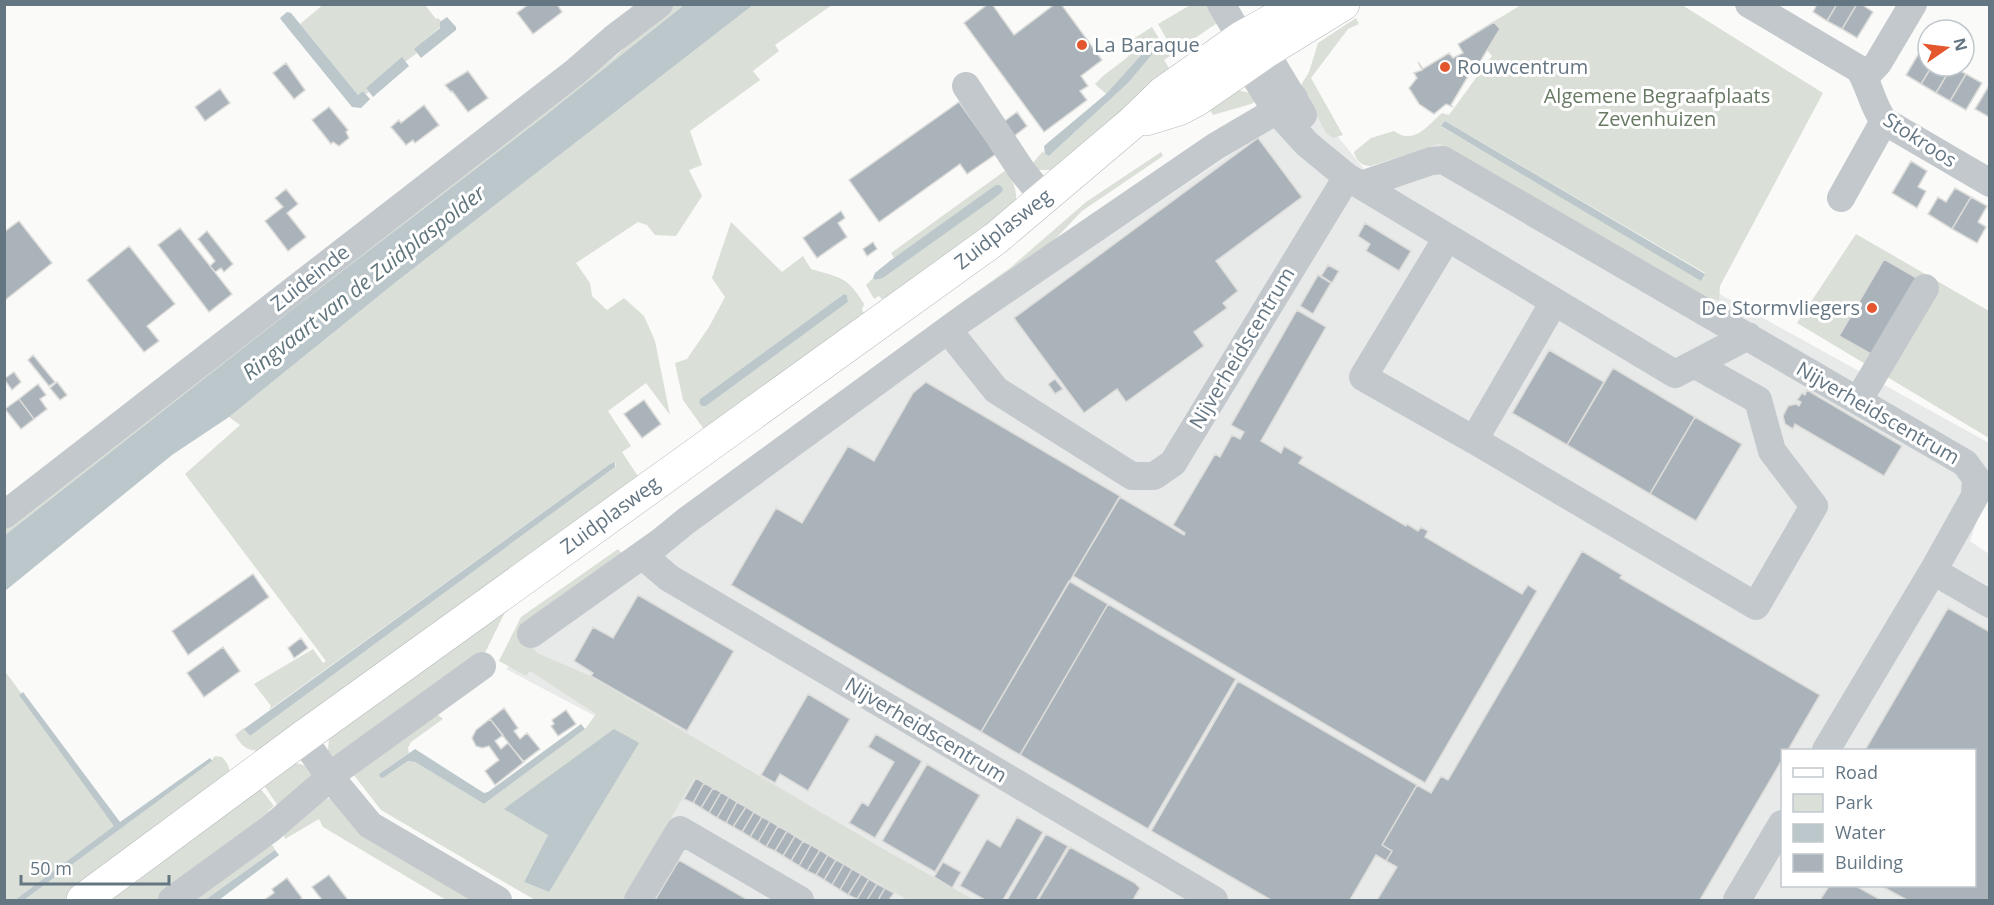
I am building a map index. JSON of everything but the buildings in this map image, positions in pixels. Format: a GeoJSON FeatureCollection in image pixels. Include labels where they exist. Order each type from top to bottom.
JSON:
{"type":"FeatureCollection","features":[{"type":"Feature","properties":{"kind":"main road","name":"Zuidplasweg"},"geometry":{"type":"LineString","coordinates":[[83,900],[303,738],[985,246],[1132,123],[1179,109],[1251,51],[1302,4]]}},
{"type":"Feature","properties":{"kind":"main road","name":"Zuidplasweg"},"geometry":{"type":"LineString","coordinates":[[1251,51],[1343,4]]}},
{"type":"Feature","properties":{"kind":"street","name":"Zuideinde"},"geometry":{"type":"LineString","coordinates":[[4,515],[575,72],[659,4]]}},
{"type":"Feature","properties":{"kind":"street"},"geometry":{"type":"LineString","coordinates":[[1221,4],[1285,104],[1307,144],[1346,175],[1675,374],[1748,336]]}},
{"type":"Feature","properties":{"kind":"street"},"geometry":{"type":"LineString","coordinates":[[1749,4],[1858,69],[1865,77],[1878,63],[1913,4]]}},
{"type":"Feature","properties":{"kind":"street","name":"Stokroos"},"geometry":{"type":"LineString","coordinates":[[1865,77],[1878,113],[1884,121],[1989,183]]}},
{"type":"Feature","properties":{"kind":"street"},"geometry":{"type":"LineString","coordinates":[[966,86],[1022,171],[1044,198]]}},
{"type":"Feature","properties":{"kind":"street"},"geometry":{"type":"LineString","coordinates":[[531,634],[948,330],[1216,146],[1285,104]]}},
{"type":"Feature","properties":{"kind":"street"},"geometry":{"type":"LineString","coordinates":[[1841,198],[1884,121]]}},
{"type":"Feature","properties":{"kind":"street","name":"Nijverheidscentrum"},"geometry":{"type":"LineString","coordinates":[[948,330],[996,390],[1132,476],[1154,476],[1173,463],[1346,175],[1443,160],[1965,464],[1976,478],[1975,496],[1827,749]]}},
{"type":"Feature","properties":{"kind":"street"},"geometry":{"type":"LineString","coordinates":[[1447,238],[1364,377],[1756,606],[1814,506],[1772,451],[1758,400],[1694,364]]}},
{"type":"Feature","properties":{"kind":"street"},"geometry":{"type":"LineString","coordinates":[[1858,401],[1925,288]]}},
{"type":"Feature","properties":{"kind":"street"},"geometry":{"type":"LineString","coordinates":[[1474,440],[1554,302]]}},
{"type":"Feature","properties":{"kind":"street","name":"Nijverheidscentrum"},"geometry":{"type":"LineString","coordinates":[[642,555],[669,578],[1214,900]]}},
{"type":"Feature","properties":{"kind":"street"},"geometry":{"type":"LineString","coordinates":[[1933,571],[1989,604]]}},
{"type":"Feature","properties":{"kind":"street"},"geometry":{"type":"LineString","coordinates":[[172,900],[270,829],[351,760],[482,666]]}},
{"type":"Feature","properties":{"kind":"street"},"geometry":{"type":"LineString","coordinates":[[303,738],[331,778],[370,825],[498,900]]}},
{"type":"Feature","properties":{"kind":"street"},"geometry":{"type":"LineString","coordinates":[[1737,900],[1781,826]]}},
{"type":"Feature","properties":{"kind":"street"},"geometry":{"type":"LineString","coordinates":[[638,900],[680,830],[800,900]]}},
{"type":"Feature","properties":{"kind":"shaded area"},"geometry":{"type":"Polygon","coordinates":[[[1317,111],[1365,170],[1443,141],[1989,443],[1989,486],[1970,541],[1989,554],[1989,900],[564,900],[648,744],[506,669],[815,438],[1263,132],[1317,111]]]}},
{"type":"Feature","properties":{"kind":"green space"},"geometry":{"type":"Polygon","coordinates":[[[324,4],[425,5],[436,19],[441,21],[440,27],[415,49],[417,53],[405,62],[402,58],[366,88],[369,92],[366,94],[363,91],[358,95],[300,24],[324,4]]]}},
{"type":"Feature","properties":{"kind":"green space"},"geometry":{"type":"Polygon","coordinates":[[[1192,4],[1211,5],[1220,21],[1176,51],[1173,50],[1158,24],[1192,4]]]}},
{"type":"Feature","properties":{"kind":"green space"},"geometry":{"type":"Polygon","coordinates":[[[673,5],[684,5],[5,535],[5,524],[616,56],[645,27],[673,5]]]}},
{"type":"Feature","properties":{"kind":"green space"},"geometry":{"type":"Polygon","coordinates":[[[753,5],[832,5],[775,45],[779,51],[753,71],[760,80],[690,131],[702,165],[689,170],[702,196],[676,236],[655,235],[647,225],[638,222],[576,263],[590,283],[592,296],[607,310],[624,298],[644,316],[655,341],[670,415],[646,383],[608,411],[631,446],[622,452],[639,478],[270,749],[250,750],[246,748],[235,735],[244,728],[250,736],[615,467],[616,464],[615,462],[610,464],[269,710],[271,706],[254,684],[313,649],[323,663],[326,661],[185,474],[240,425],[229,417],[396,282],[753,5]]]}},
{"type":"Feature","properties":{"kind":"green space","name":"Algemene Begraafplaats Zevenhuizen"},"geometry":{"type":"Polygon","coordinates":[[[1521,5],[1682,5],[1823,93],[1720,286],[1719,300],[1699,297],[1535,198],[1439,144],[1371,166],[1364,165],[1356,158],[1354,152],[1371,138],[1394,131],[1401,135],[1414,135],[1426,128],[1442,113],[1449,115],[1492,56],[1473,34],[1521,5]],[[1445,121],[1442,127],[1701,280],[1705,273],[1445,121]]]}},
{"type":"Feature","properties":{"kind":"green space"},"geometry":{"type":"Polygon","coordinates":[[[1356,18],[1359,24],[1348,29],[1311,78],[1343,135],[1333,138],[1326,133],[1301,85],[1309,72],[1318,43],[1356,18]]]}},
{"type":"Feature","properties":{"kind":"green space"},"geometry":{"type":"Polygon","coordinates":[[[1152,27],[1170,56],[1164,60],[1175,78],[1054,170],[1038,170],[1031,165],[1043,151],[1049,156],[1129,82],[1155,51],[1151,44],[1106,94],[1095,84],[1129,56],[1122,46],[1152,27]]]}},
{"type":"Feature","properties":{"kind":"green space"},"geometry":{"type":"Polygon","coordinates":[[[1238,90],[1250,93],[1259,99],[1251,104],[1213,115],[1204,101],[1238,90]]]}},
{"type":"Feature","properties":{"kind":"green space"},"geometry":{"type":"Polygon","coordinates":[[[1161,152],[1163,156],[1082,211],[1039,256],[958,305],[1010,268],[1086,202],[1161,152]]]}},
{"type":"Feature","properties":{"kind":"green space"},"geometry":{"type":"Polygon","coordinates":[[[1006,170],[1015,187],[1015,206],[888,296],[882,299],[879,296],[874,299],[866,285],[873,278],[875,280],[883,278],[1002,192],[996,186],[894,258],[891,253],[1006,170]]]}},
{"type":"Feature","properties":{"kind":"green space"},"geometry":{"type":"Polygon","coordinates":[[[731,222],[782,272],[803,256],[811,269],[848,283],[864,304],[862,310],[864,313],[859,316],[863,322],[713,429],[703,428],[683,400],[675,363],[687,359],[709,327],[725,297],[712,278],[731,222]],[[844,294],[700,399],[699,403],[706,406],[848,302],[847,295],[844,294]]]}},
{"type":"Feature","properties":{"kind":"green space"},"geometry":{"type":"Polygon","coordinates":[[[1856,234],[1989,311],[1989,438],[1797,323],[1856,234]]]}},
{"type":"Feature","properties":{"kind":"green space"},"geometry":{"type":"Polygon","coordinates":[[[618,549],[623,555],[520,630],[537,653],[588,675],[974,900],[908,900],[695,777],[623,900],[535,900],[381,810],[353,774],[436,713],[443,719],[411,742],[408,748],[409,753],[379,774],[383,778],[408,761],[415,762],[484,804],[585,729],[596,714],[530,671],[526,676],[499,661],[521,617],[618,549]],[[548,835],[524,882],[549,892],[548,835]]]}},
{"type":"Feature","properties":{"kind":"green space"},"geometry":{"type":"Polygon","coordinates":[[[506,610],[484,655],[338,762],[328,751],[329,737],[506,610]]]}},
{"type":"Feature","properties":{"kind":"green space"},"geometry":{"type":"Polygon","coordinates":[[[4,670],[115,826],[15,900],[4,900],[4,670]]]}},
{"type":"Feature","properties":{"kind":"green space"},"geometry":{"type":"Polygon","coordinates":[[[215,756],[222,757],[225,761],[229,768],[229,776],[64,900],[24,900],[211,761],[215,756]]]}},
{"type":"Feature","properties":{"kind":"green space"},"geometry":{"type":"Polygon","coordinates":[[[294,763],[306,767],[314,777],[278,806],[261,781],[294,763]]]}},
{"type":"Feature","properties":{"kind":"green space"},"geometry":{"type":"Polygon","coordinates":[[[257,784],[274,806],[268,811],[268,816],[162,900],[101,900],[257,784]]]}},
{"type":"Feature","properties":{"kind":"green space"},"geometry":{"type":"Polygon","coordinates":[[[325,798],[332,799],[479,900],[446,900],[323,827],[319,819],[285,839],[281,826],[325,798]]]}},
{"type":"Feature","properties":{"kind":"green space"},"geometry":{"type":"Polygon","coordinates":[[[262,841],[273,846],[275,850],[205,900],[182,900],[262,841]]]}},
{"type":"Feature","properties":{"kind":"water","name":"Ringvaart van de Zuidplaspolder"},"geometry":{"type":"Polygon","coordinates":[[[684,5],[753,5],[396,282],[229,417],[172,455],[5,591],[5,535],[684,5]]]}},
{"type":"Feature","properties":{"kind":"water"},"geometry":{"type":"Polygon","coordinates":[[[287,12],[291,13],[358,95],[363,91],[370,99],[361,108],[352,107],[282,21],[280,18],[287,12]]]}},
{"type":"Feature","properties":{"kind":"water"},"geometry":{"type":"Polygon","coordinates":[[[447,17],[456,30],[421,58],[414,49],[440,28],[440,22],[447,17]]]}},
{"type":"Feature","properties":{"kind":"water"},"geometry":{"type":"Polygon","coordinates":[[[1151,44],[1155,51],[1129,82],[1049,156],[1045,154],[1044,146],[1106,94],[1151,44]]]}},
{"type":"Feature","properties":{"kind":"water"},"geometry":{"type":"Polygon","coordinates":[[[402,57],[409,66],[373,97],[366,88],[402,57]]]}},
{"type":"Feature","properties":{"kind":"water"},"geometry":{"type":"Polygon","coordinates":[[[1445,121],[1705,274],[1701,281],[1441,126],[1445,121]]]}},
{"type":"Feature","properties":{"kind":"water"},"geometry":{"type":"Polygon","coordinates":[[[996,185],[1003,188],[1002,192],[992,200],[883,278],[875,280],[873,278],[875,273],[891,260],[996,185]]]}},
{"type":"Feature","properties":{"kind":"water"},"geometry":{"type":"Polygon","coordinates":[[[844,294],[847,295],[848,302],[706,406],[699,403],[700,399],[844,294]]]}},
{"type":"Feature","properties":{"kind":"water"},"geometry":{"type":"Polygon","coordinates":[[[615,462],[615,467],[250,736],[244,729],[610,464],[615,462]]]}},
{"type":"Feature","properties":{"kind":"water"},"geometry":{"type":"Polygon","coordinates":[[[23,692],[120,822],[210,758],[212,761],[24,900],[15,900],[114,826],[19,695],[23,692]]]}},
{"type":"Feature","properties":{"kind":"water"},"geometry":{"type":"Polygon","coordinates":[[[581,724],[585,729],[484,804],[415,762],[408,761],[383,778],[379,774],[415,749],[484,793],[581,724]]]}},
{"type":"Feature","properties":{"kind":"water"},"geometry":{"type":"Polygon","coordinates":[[[614,729],[639,743],[549,892],[524,882],[548,835],[504,809],[614,729]]]}},
{"type":"Feature","properties":{"kind":"water"},"geometry":{"type":"Polygon","coordinates":[[[275,850],[279,855],[219,900],[205,900],[275,850]]]}},
{"type":"Feature","properties":{"kind":"place","name":"La Baraque"},"geometry":{"type":"Point","coordinates":[1082,45]}},
{"type":"Feature","properties":{"kind":"place","name":"Rouwcentrum"},"geometry":{"type":"Point","coordinates":[1445,67]}},
{"type":"Feature","properties":{"kind":"place","name":"De Stormvliegers"},"geometry":{"type":"Point","coordinates":[1872,308]}}]}
